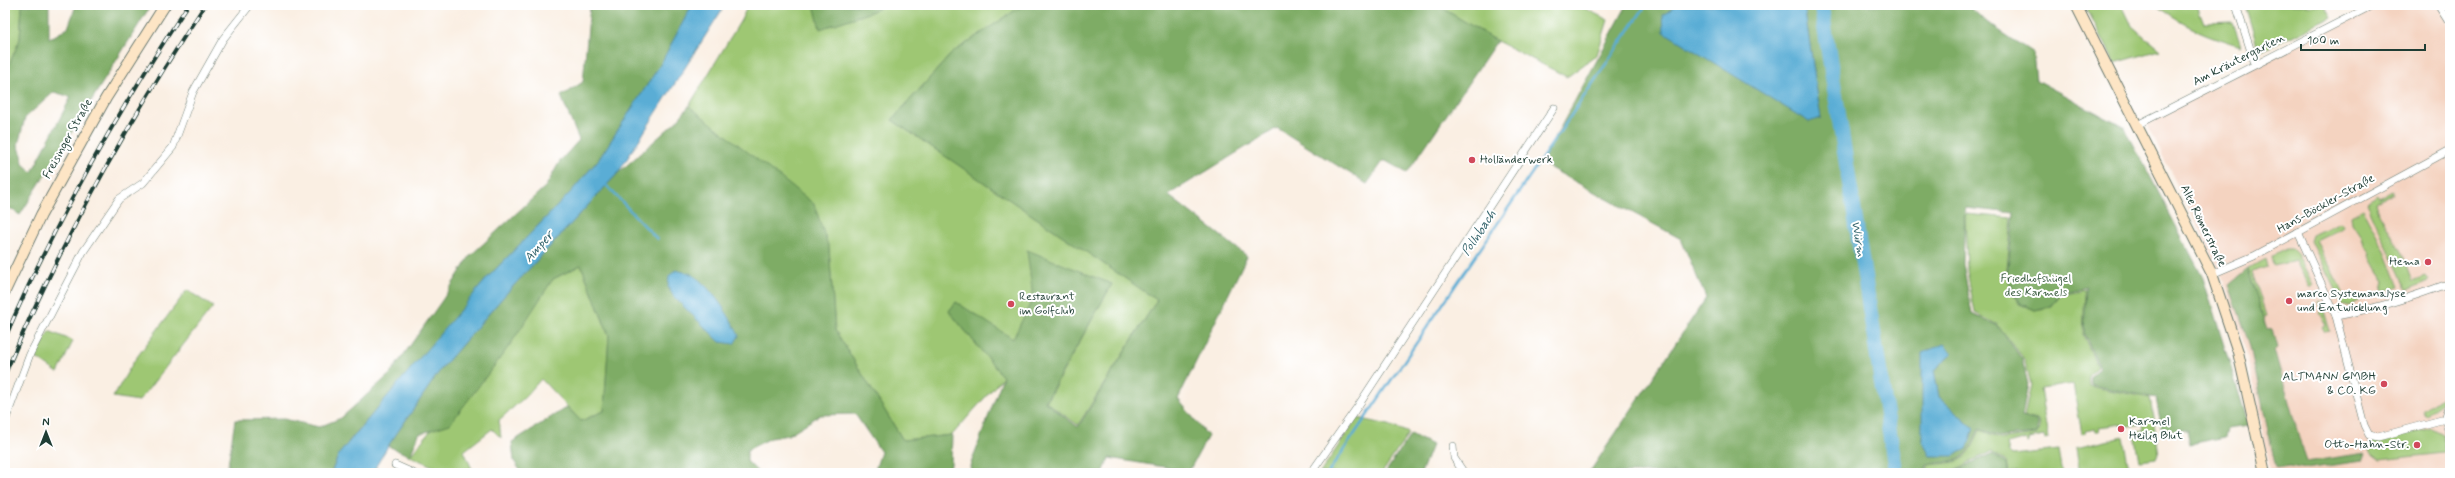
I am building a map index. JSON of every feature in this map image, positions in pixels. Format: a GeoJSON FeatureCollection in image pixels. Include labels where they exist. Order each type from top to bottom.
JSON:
{"type":"FeatureCollection","features":[{"type":"Feature","properties":{"kind":"main road","name":"Freisinger Straße"},"geometry":{"type":"LineString","coordinates":[[5,291],[41,215],[106,98],[166,5]]}},
{"type":"Feature","properties":{"kind":"main road","name":"Alte Römerstraße"},"geometry":{"type":"LineString","coordinates":[[2076,5],[2212,274],[2238,352],[2265,473]]}},
{"type":"Feature","properties":{"kind":"street"},"geometry":{"type":"LineString","coordinates":[[5,420],[30,354],[83,252],[119,200],[143,183],[173,147],[193,92],[224,39],[250,5]]}},
{"type":"Feature","properties":{"kind":"street"},"geometry":{"type":"LineString","coordinates":[[2236,5],[2255,64]]}},
{"type":"Feature","properties":{"kind":"street","name":"Am Kräutergarten"},"geometry":{"type":"LineString","coordinates":[[2137,125],[2373,5]]}},
{"type":"Feature","properties":{"kind":"street"},"geometry":{"type":"LineString","coordinates":[[2438,5],[2450,24]]}},
{"type":"Feature","properties":{"kind":"street"},"geometry":{"type":"LineString","coordinates":[[1312,473],[1358,406],[1554,108]]}},
{"type":"Feature","properties":{"kind":"street","name":"Hans-Böckler-Straße"},"geometry":{"type":"LineString","coordinates":[[2212,274],[2254,256],[2450,150]]}},
{"type":"Feature","properties":{"kind":"street"},"geometry":{"type":"LineString","coordinates":[[2298,232],[2336,316],[2364,425],[2369,435],[2378,437],[2445,419]]}},
{"type":"Feature","properties":{"kind":"street"},"geometry":{"type":"LineString","coordinates":[[2336,316],[2361,312],[2450,283]]}},
{"type":"Feature","properties":{"kind":"street"},"geometry":{"type":"LineString","coordinates":[[2450,404],[2445,419],[2450,437]]}},
{"type":"Feature","properties":{"kind":"street"},"geometry":{"type":"LineString","coordinates":[[1453,446],[1454,458],[1464,473]]}},
{"type":"Feature","properties":{"kind":"street"},"geometry":{"type":"LineString","coordinates":[[395,465],[413,473]]}},
{"type":"Feature","properties":{"kind":"shaded area"},"geometry":{"type":"Polygon","coordinates":[[[2372,5],[2450,5],[2450,473],[2271,473],[2246,350],[2220,270],[2145,121],[2372,5]]]}},
{"type":"Feature","properties":{"kind":"green space"},"geometry":{"type":"Polygon","coordinates":[[[11,5],[22,5],[20,39],[5,74],[5,8],[11,5]]]}},
{"type":"Feature","properties":{"kind":"green space"},"geometry":{"type":"Polygon","coordinates":[[[22,5],[49,5],[49,39],[68,28],[76,5],[151,5],[20,215],[5,205],[5,74],[20,39],[22,5]],[[54,92],[25,118],[18,145],[22,155],[23,164],[32,172],[71,97],[54,92]]]}},
{"type":"Feature","properties":{"kind":"green space"},"geometry":{"type":"Polygon","coordinates":[[[590,5],[692,5],[661,65],[599,159],[570,193],[488,277],[434,344],[348,442],[382,473],[372,473],[375,468],[339,454],[331,473],[222,473],[227,471],[235,420],[284,419],[319,427],[341,418],[390,374],[443,299],[470,256],[546,186],[560,161],[579,140],[561,96],[583,82],[590,5]]]}},
{"type":"Feature","properties":{"kind":"green space"},"geometry":{"type":"Polygon","coordinates":[[[748,5],[1023,5],[952,53],[892,120],[1157,300],[1078,425],[1046,402],[1112,284],[1033,298],[1013,340],[956,302],[949,311],[1003,377],[952,435],[903,440],[835,330],[829,248],[689,106],[741,20],[748,5]]]}},
{"type":"Feature","properties":{"kind":"green space"},"geometry":{"type":"Polygon","coordinates":[[[814,5],[885,5],[871,12],[820,29],[814,5]]]}},
{"type":"Feature","properties":{"kind":"green space"},"geometry":{"type":"Polygon","coordinates":[[[1023,5],[1437,5],[1497,41],[1407,173],[1384,160],[1367,184],[1277,128],[1168,195],[1247,256],[1178,399],[1208,436],[1189,471],[1109,458],[1103,473],[971,473],[970,466],[1003,377],[949,311],[956,302],[1013,339],[1033,298],[1027,250],[1112,284],[1045,402],[1078,427],[1157,300],[892,120],[952,53],[1023,5]]]}},
{"type":"Feature","properties":{"kind":"green space"},"geometry":{"type":"Polygon","coordinates":[[[1437,5],[1578,5],[1608,20],[1597,55],[1567,77],[1497,41],[1437,5]]]}},
{"type":"Feature","properties":{"kind":"green space","name":"Friedhofshügel des Karmels"},"geometry":{"type":"Polygon","coordinates":[[[1627,5],[1677,5],[1663,15],[1821,118],[1804,5],[1967,5],[1988,23],[2033,53],[2036,80],[2125,128],[2203,278],[2249,426],[2227,429],[2225,437],[2190,444],[2187,430],[2162,431],[2156,398],[2091,385],[2090,377],[2100,368],[2084,334],[2086,287],[2062,293],[2051,306],[2035,310],[2020,303],[2007,277],[2014,213],[1965,208],[1963,263],[1972,314],[1998,326],[2022,359],[2028,384],[2022,417],[2037,421],[2037,434],[2003,437],[1979,429],[1966,454],[1955,461],[1927,464],[1926,473],[1589,473],[1706,298],[1681,239],[1541,163],[1627,5]],[[1928,349],[1922,441],[1974,428],[1939,397],[1934,370],[1953,353],[1928,349]]]}},
{"type":"Feature","properties":{"kind":"green space"},"geometry":{"type":"Polygon","coordinates":[[[2085,5],[2122,5],[2132,26],[2160,50],[2115,63],[2085,5]]]}},
{"type":"Feature","properties":{"kind":"green space"},"geometry":{"type":"Polygon","coordinates":[[[2156,5],[2197,5],[2204,23],[2233,22],[2241,46],[2196,30],[2175,19],[2156,5]]]}},
{"type":"Feature","properties":{"kind":"green space"},"geometry":{"type":"Polygon","coordinates":[[[2245,5],[2325,5],[2332,17],[2259,52],[2245,5]]]}},
{"type":"Feature","properties":{"kind":"green space"},"geometry":{"type":"Polygon","coordinates":[[[689,106],[814,204],[829,248],[835,330],[903,440],[952,435],[951,465],[947,473],[874,473],[881,452],[855,414],[820,415],[788,435],[771,438],[747,450],[747,461],[759,473],[522,473],[514,461],[512,442],[567,407],[581,421],[604,411],[609,335],[581,265],[553,279],[510,345],[450,424],[419,434],[410,456],[388,446],[441,369],[504,296],[618,173],[677,121],[689,106]]]}},
{"type":"Feature","properties":{"kind":"green space"},"geometry":{"type":"Polygon","coordinates":[[[2392,191],[2393,194],[2375,203],[2377,209],[2404,257],[2413,281],[2426,276],[2429,281],[2407,290],[2367,203],[2376,196],[2378,199],[2392,191]]]}},
{"type":"Feature","properties":{"kind":"green space"},"geometry":{"type":"Polygon","coordinates":[[[2363,209],[2384,249],[2399,286],[2382,292],[2384,281],[2382,280],[2369,255],[2370,253],[2363,244],[2364,242],[2361,240],[2362,238],[2352,223],[2351,216],[2363,209]]]}},
{"type":"Feature","properties":{"kind":"green space"},"geometry":{"type":"Polygon","coordinates":[[[1965,214],[2012,218],[2006,277],[2020,304],[2035,310],[2051,307],[2062,294],[2085,289],[2083,335],[2098,367],[2088,376],[2089,386],[2150,398],[2159,454],[2157,459],[2139,461],[2134,432],[2143,430],[2142,424],[2121,427],[2121,424],[2099,427],[2100,431],[2096,431],[2095,428],[2085,430],[2085,433],[2082,434],[2073,384],[2040,389],[2048,439],[2045,440],[2044,436],[2029,439],[2029,442],[2027,443],[2026,439],[2007,444],[2009,453],[2013,455],[2058,450],[2062,473],[2008,473],[2006,462],[1992,451],[1954,470],[1928,473],[1928,465],[1949,463],[1962,459],[1967,455],[1980,430],[2003,439],[2037,435],[2039,428],[2038,420],[2024,417],[2031,384],[2024,359],[1998,325],[1975,313],[1967,271],[1965,214]]]}},
{"type":"Feature","properties":{"kind":"green space"},"geometry":{"type":"Polygon","coordinates":[[[2340,222],[2344,227],[2316,241],[2347,300],[2358,295],[2361,300],[2349,306],[2342,304],[2311,241],[2313,235],[2340,222]]]}},
{"type":"Feature","properties":{"kind":"green space"},"geometry":{"type":"Polygon","coordinates":[[[2286,249],[2293,249],[2297,253],[2313,285],[2309,287],[2296,260],[2274,266],[2272,256],[2286,249]]]}},
{"type":"Feature","properties":{"kind":"green space"},"geometry":{"type":"Polygon","coordinates":[[[2266,259],[2268,267],[2252,272],[2266,316],[2263,317],[2248,269],[2266,259]]]}},
{"type":"Feature","properties":{"kind":"green space"},"geometry":{"type":"Polygon","coordinates":[[[581,265],[609,336],[604,411],[581,421],[541,379],[525,397],[499,420],[501,438],[492,429],[464,451],[472,469],[456,472],[448,471],[432,466],[410,456],[553,279],[581,265]]]}},
{"type":"Feature","properties":{"kind":"green space"},"geometry":{"type":"Polygon","coordinates":[[[2248,269],[2267,330],[2272,329],[2277,347],[2274,349],[2306,462],[2365,453],[2362,461],[2306,469],[2289,466],[2276,468],[2250,347],[2229,285],[2248,269]]]}},
{"type":"Feature","properties":{"kind":"green space"},"geometry":{"type":"Polygon","coordinates":[[[187,290],[213,307],[139,401],[113,397],[134,361],[187,290]]]}},
{"type":"Feature","properties":{"kind":"green space"},"geometry":{"type":"Polygon","coordinates":[[[2321,301],[2330,331],[2325,332],[2322,327],[2326,325],[2319,312],[2322,310],[2319,302],[2321,301]]]}},
{"type":"Feature","properties":{"kind":"green space"},"geometry":{"type":"Polygon","coordinates":[[[49,331],[73,341],[58,373],[35,357],[49,331]]]}},
{"type":"Feature","properties":{"kind":"green space"},"geometry":{"type":"Polygon","coordinates":[[[2443,396],[2445,398],[2427,417],[2423,411],[2443,396]]]}},
{"type":"Feature","properties":{"kind":"green space"},"geometry":{"type":"Polygon","coordinates":[[[1357,418],[1389,425],[1409,433],[1382,473],[1320,473],[1357,418]]]}},
{"type":"Feature","properties":{"kind":"green space"},"geometry":{"type":"Polygon","coordinates":[[[2432,428],[2443,434],[2444,449],[2446,451],[2444,453],[2380,460],[2370,452],[2367,446],[2374,441],[2377,442],[2432,428]]]}},
{"type":"Feature","properties":{"kind":"green space"},"geometry":{"type":"Polygon","coordinates":[[[1411,434],[1432,445],[1421,473],[1385,473],[1411,434]]]}},
{"type":"Feature","properties":{"kind":"green space"},"geometry":{"type":"Polygon","coordinates":[[[2123,437],[2129,468],[2099,473],[2080,473],[2076,448],[2123,437]]]}},
{"type":"Feature","properties":{"kind":"green space"},"geometry":{"type":"Polygon","coordinates":[[[1993,453],[2006,464],[2007,473],[1945,473],[1954,471],[1993,453]]]}},
{"type":"Feature","properties":{"kind":"water","name":"Amper"},"geometry":{"type":"Polygon","coordinates":[[[692,5],[725,5],[618,173],[504,296],[441,369],[388,446],[372,473],[331,473],[339,454],[488,277],[570,193],[599,159],[660,65],[692,5]]]}},
{"type":"Feature","properties":{"kind":"water"},"geometry":{"type":"Polygon","coordinates":[[[1677,5],[1804,5],[1821,118],[1809,122],[1664,32],[1663,15],[1677,5]]]}},
{"type":"Feature","properties":{"kind":"water"},"geometry":{"type":"Polygon","coordinates":[[[676,270],[691,274],[712,293],[731,320],[739,336],[734,344],[720,342],[674,297],[668,287],[669,276],[676,270]]]}},
{"type":"Feature","properties":{"kind":"water"},"geometry":{"type":"Polygon","coordinates":[[[1944,344],[1953,353],[1934,370],[1939,397],[1974,428],[1967,449],[1953,456],[1930,456],[1922,441],[1922,353],[1944,344]]]}},
{"type":"Feature","properties":{"kind":"waterway","name":"Pollnbach"},"geometry":{"type":"LineString","coordinates":[[1328,473],[1646,5]]}},
{"type":"Feature","properties":{"kind":"waterway","name":"Würm"},"geometry":{"type":"LineString","coordinates":[[1821,5],[1896,473]]}},
{"type":"Feature","properties":{"kind":"waterway"},"geometry":{"type":"LineString","coordinates":[[605,184],[657,239]]}},
{"type":"Feature","properties":{"kind":"railway"},"geometry":{"type":"LineString","coordinates":[[5,338],[24,294],[66,209],[89,167],[137,85],[188,5]]}},
{"type":"Feature","properties":{"kind":"railway"},"geometry":{"type":"LineString","coordinates":[[5,374],[49,277],[96,185],[148,94],[205,5]]}},
{"type":"Feature","properties":{"kind":"place","name":"Holländerwerk"},"geometry":{"type":"Point","coordinates":[1472,160]}},
{"type":"Feature","properties":{"kind":"place","name":"Hema"},"geometry":{"type":"Point","coordinates":[2428,262]}},
{"type":"Feature","properties":{"kind":"place","name":"marco Systemanalyse und Entwicklung"},"geometry":{"type":"Point","coordinates":[2289,301]}},
{"type":"Feature","properties":{"kind":"place","name":"Restaurant im Golfclub"},"geometry":{"type":"Point","coordinates":[1011,304]}},
{"type":"Feature","properties":{"kind":"place","name":"ALTMANN GMBH & CO. KG"},"geometry":{"type":"Point","coordinates":[2384,384]}},
{"type":"Feature","properties":{"kind":"place","name":"Karmel Heilig Blut"},"geometry":{"type":"Point","coordinates":[2121,429]}},
{"type":"Feature","properties":{"kind":"place","name":"Otto-Hahn-Str."},"geometry":{"type":"Point","coordinates":[2417,445]}}]}
